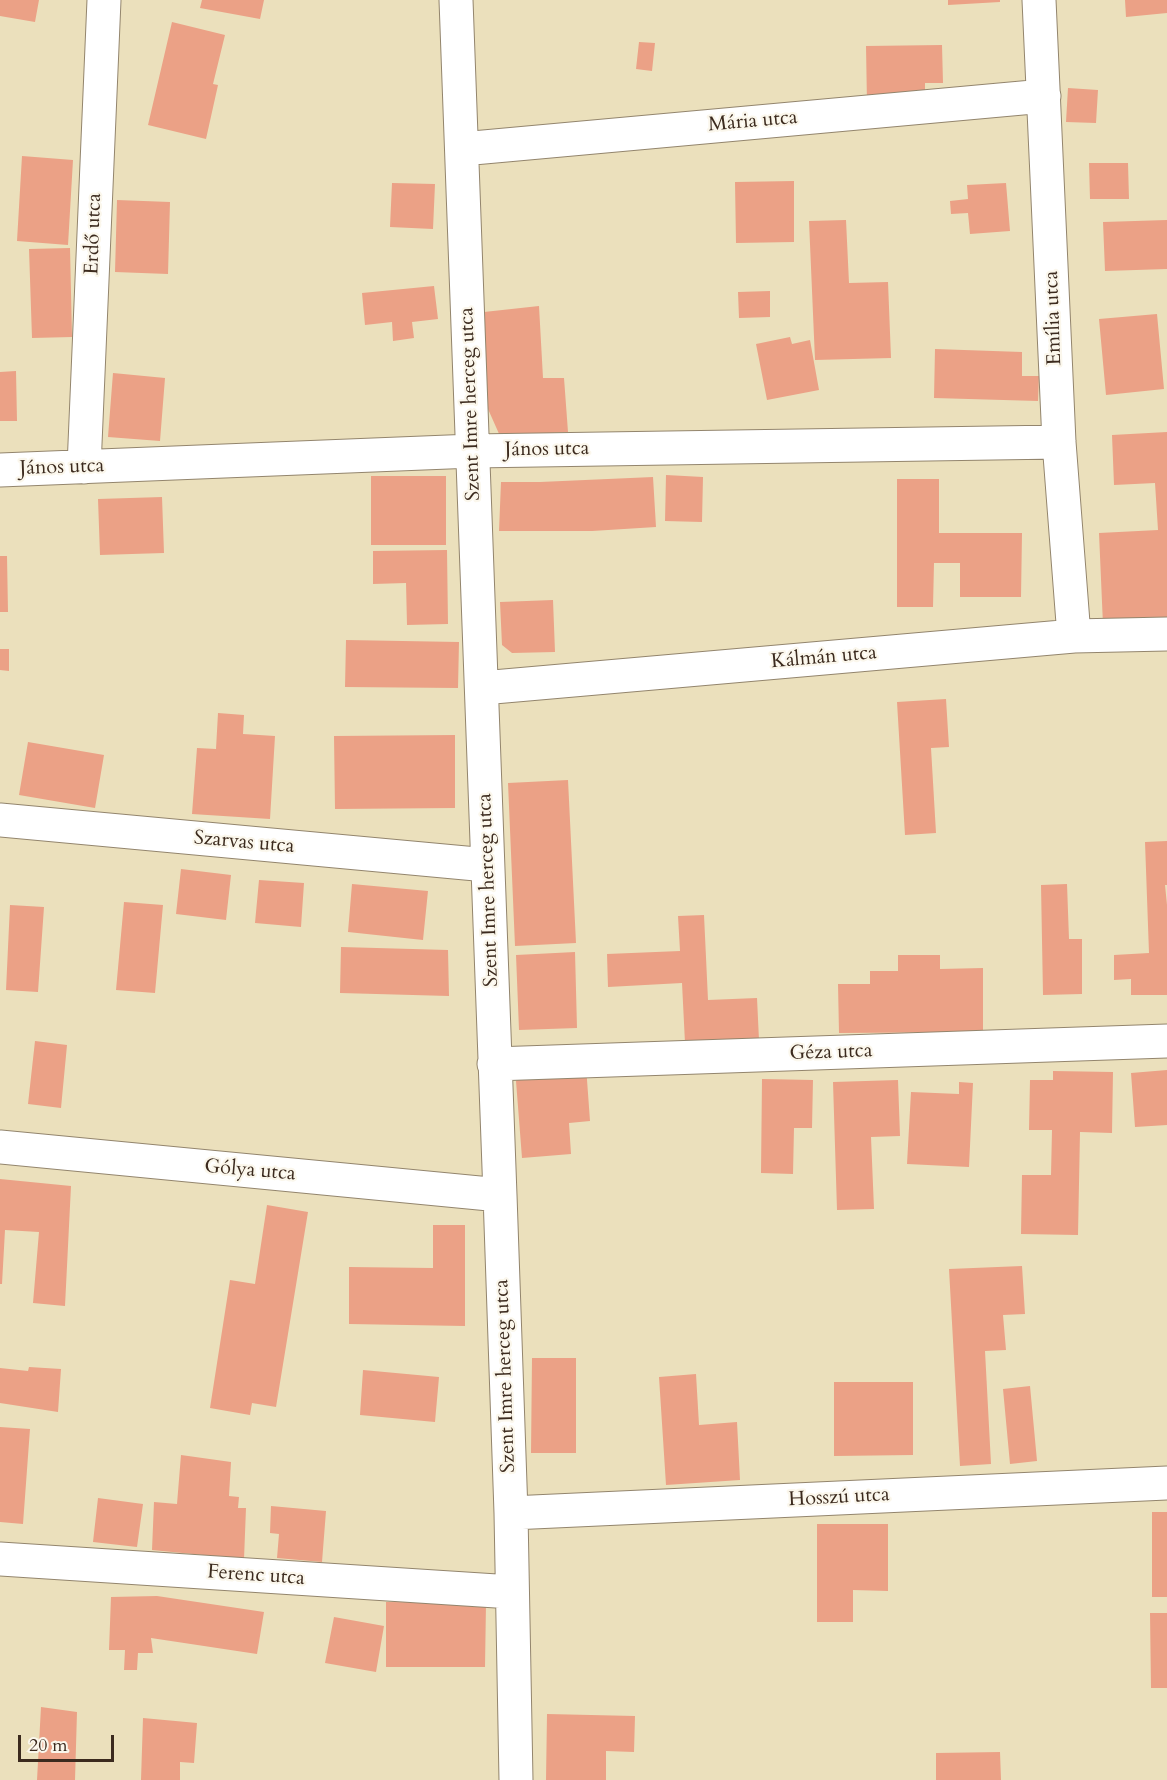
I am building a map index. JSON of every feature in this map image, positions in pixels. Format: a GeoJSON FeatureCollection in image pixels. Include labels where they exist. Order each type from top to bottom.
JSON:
{"type":"FeatureCollection","features":[{"type":"Feature","properties":{"kind":"street","name":"Erdő utca"},"geometry":{"type":"LineString","coordinates":[[84,467],[104,0]]}},
{"type":"Feature","properties":{"kind":"street","name":"Szent Imre herceg utca"},"geometry":{"type":"LineString","coordinates":[[456,0],[511,1513],[516,1780]]}},
{"type":"Feature","properties":{"kind":"street","name":"Emília utca"},"geometry":{"type":"LineString","coordinates":[[1040,0],[1059,442],[1074,636]]}},
{"type":"Feature","properties":{"kind":"street","name":"Mária utca"},"geometry":{"type":"LineString","coordinates":[[462,148],[1044,96]]}},
{"type":"Feature","properties":{"kind":"street","name":"János utca"},"geometry":{"type":"LineString","coordinates":[[0,470],[473,451],[1059,442]]}},
{"type":"Feature","properties":{"kind":"street","name":"Kálmán utca"},"geometry":{"type":"LineString","coordinates":[[482,688],[1074,636],[1167,634]]}},
{"type":"Feature","properties":{"kind":"street","name":"Szarvas utca"},"geometry":{"type":"LineString","coordinates":[[0,820],[487,865]]}},
{"type":"Feature","properties":{"kind":"street","name":"Géza utca"},"geometry":{"type":"LineString","coordinates":[[494,1064],[1167,1041]]}},
{"type":"Feature","properties":{"kind":"street","name":"Gólya utca"},"geometry":{"type":"LineString","coordinates":[[0,1147],[500,1195]]}},
{"type":"Feature","properties":{"kind":"street","name":"Hosszú utca"},"geometry":{"type":"LineString","coordinates":[[511,1513],[1167,1483]]}},
{"type":"Feature","properties":{"kind":"street","name":"Ferenc utca"},"geometry":{"type":"LineString","coordinates":[[0,1559],[512,1592]]}},
{"type":"Feature","properties":{"kind":"building"},"geometry":{"type":"Polygon","coordinates":[[[0,0],[39,0],[35,22],[0,16],[0,0]]]}},
{"type":"Feature","properties":{"kind":"building"},"geometry":{"type":"Polygon","coordinates":[[[202,0],[264,0],[260,19],[200,8],[202,0]]]}},
{"type":"Feature","properties":{"kind":"building"},"geometry":{"type":"Polygon","coordinates":[[[948,0],[1000,0],[1000,2],[948,5],[948,0]]]}},
{"type":"Feature","properties":{"kind":"building"},"geometry":{"type":"Polygon","coordinates":[[[1125,0],[1167,0],[1167,13],[1126,17],[1125,0]]]}},
{"type":"Feature","properties":{"kind":"building"},"geometry":{"type":"Polygon","coordinates":[[[172,22],[225,35],[213,84],[218,85],[206,139],[148,125],[172,22]]]}},
{"type":"Feature","properties":{"kind":"building"},"geometry":{"type":"Polygon","coordinates":[[[639,42],[655,43],[652,71],[636,69],[639,42]]]}},
{"type":"Feature","properties":{"kind":"building"},"geometry":{"type":"Polygon","coordinates":[[[942,45],[943,83],[925,83],[925,104],[867,104],[866,46],[942,45]]]}},
{"type":"Feature","properties":{"kind":"building"},"geometry":{"type":"Polygon","coordinates":[[[1068,88],[1098,90],[1096,123],[1066,122],[1068,88]]]}},
{"type":"Feature","properties":{"kind":"building"},"geometry":{"type":"Polygon","coordinates":[[[22,156],[73,160],[68,245],[17,241],[22,156]]]}},
{"type":"Feature","properties":{"kind":"building"},"geometry":{"type":"Polygon","coordinates":[[[1089,163],[1128,163],[1129,199],[1090,199],[1089,163]]]}},
{"type":"Feature","properties":{"kind":"building"},"geometry":{"type":"Polygon","coordinates":[[[794,181],[794,242],[736,243],[735,182],[794,181]]]}},
{"type":"Feature","properties":{"kind":"building"},"geometry":{"type":"Polygon","coordinates":[[[392,183],[435,184],[433,229],[390,227],[392,183]]]}},
{"type":"Feature","properties":{"kind":"building"},"geometry":{"type":"Polygon","coordinates":[[[1006,183],[1010,231],[970,234],[968,213],[951,214],[950,201],[968,199],[967,185],[1006,183]]]}},
{"type":"Feature","properties":{"kind":"building"},"geometry":{"type":"Polygon","coordinates":[[[117,200],[170,202],[168,274],[115,272],[117,200]]]}},
{"type":"Feature","properties":{"kind":"building"},"geometry":{"type":"Polygon","coordinates":[[[846,220],[849,283],[888,282],[891,358],[815,360],[809,221],[846,220]]]}},
{"type":"Feature","properties":{"kind":"building"},"geometry":{"type":"Polygon","coordinates":[[[1167,220],[1167,269],[1105,271],[1103,222],[1167,220]]]}},
{"type":"Feature","properties":{"kind":"building"},"geometry":{"type":"Polygon","coordinates":[[[70,248],[72,337],[32,338],[29,249],[70,248]]]}},
{"type":"Feature","properties":{"kind":"building"},"geometry":{"type":"Polygon","coordinates":[[[434,286],[438,319],[412,322],[414,338],[393,341],[392,322],[365,325],[362,293],[434,286]]]}},
{"type":"Feature","properties":{"kind":"building"},"geometry":{"type":"Polygon","coordinates":[[[770,291],[770,317],[739,318],[738,292],[770,291]]]}},
{"type":"Feature","properties":{"kind":"building"},"geometry":{"type":"Polygon","coordinates":[[[539,306],[543,378],[564,378],[568,432],[500,436],[488,409],[484,312],[539,306]]]}},
{"type":"Feature","properties":{"kind":"building"},"geometry":{"type":"Polygon","coordinates":[[[1157,314],[1164,389],[1106,395],[1099,319],[1157,314]]]}},
{"type":"Feature","properties":{"kind":"building"},"geometry":{"type":"Polygon","coordinates":[[[790,337],[792,344],[810,340],[819,390],[767,400],[756,344],[790,337]]]}},
{"type":"Feature","properties":{"kind":"building"},"geometry":{"type":"Polygon","coordinates":[[[935,349],[1022,352],[1022,376],[1039,376],[1038,401],[934,398],[935,349]]]}},
{"type":"Feature","properties":{"kind":"building"},"geometry":{"type":"Polygon","coordinates":[[[16,371],[17,421],[0,421],[0,372],[16,371]]]}},
{"type":"Feature","properties":{"kind":"building"},"geometry":{"type":"Polygon","coordinates":[[[113,373],[165,378],[160,441],[108,437],[113,373]]]}},
{"type":"Feature","properties":{"kind":"building"},"geometry":{"type":"Polygon","coordinates":[[[1167,432],[1167,621],[1103,625],[1099,533],[1158,530],[1155,483],[1114,485],[1112,435],[1167,432]]]}},
{"type":"Feature","properties":{"kind":"building"},"geometry":{"type":"Polygon","coordinates":[[[666,475],[703,477],[702,522],[665,521],[666,475]]]}},
{"type":"Feature","properties":{"kind":"building"},"geometry":{"type":"Polygon","coordinates":[[[371,476],[446,476],[446,545],[371,545],[371,476]]]}},
{"type":"Feature","properties":{"kind":"building"},"geometry":{"type":"Polygon","coordinates":[[[653,477],[656,527],[592,531],[499,531],[501,482],[653,477]]]}},
{"type":"Feature","properties":{"kind":"building"},"geometry":{"type":"Polygon","coordinates":[[[897,479],[939,479],[939,533],[1022,533],[1021,597],[960,597],[960,563],[934,563],[933,607],[897,607],[897,479]]]}},
{"type":"Feature","properties":{"kind":"building"},"geometry":{"type":"Polygon","coordinates":[[[162,497],[164,553],[100,555],[98,499],[162,497]]]}},
{"type":"Feature","properties":{"kind":"building"},"geometry":{"type":"Polygon","coordinates":[[[447,550],[448,624],[407,625],[406,583],[373,584],[373,551],[447,550]]]}},
{"type":"Feature","properties":{"kind":"building"},"geometry":{"type":"Polygon","coordinates":[[[0,556],[7,556],[8,612],[0,612],[0,556]]]}},
{"type":"Feature","properties":{"kind":"building"},"geometry":{"type":"Polygon","coordinates":[[[553,600],[555,652],[512,653],[502,645],[500,602],[553,600]]]}},
{"type":"Feature","properties":{"kind":"building"},"geometry":{"type":"Polygon","coordinates":[[[346,640],[459,642],[458,688],[345,687],[346,640]]]}},
{"type":"Feature","properties":{"kind":"building"},"geometry":{"type":"Polygon","coordinates":[[[0,649],[9,649],[9,671],[0,670],[0,649]]]}},
{"type":"Feature","properties":{"kind":"building"},"geometry":{"type":"Polygon","coordinates":[[[946,699],[949,747],[931,748],[936,833],[905,835],[897,702],[946,699]]]}},
{"type":"Feature","properties":{"kind":"building"},"geometry":{"type":"Polygon","coordinates":[[[218,713],[244,715],[243,734],[275,736],[270,819],[192,814],[197,748],[216,749],[218,713]]]}},
{"type":"Feature","properties":{"kind":"building"},"geometry":{"type":"Polygon","coordinates":[[[455,735],[455,808],[335,809],[334,736],[455,735]]]}},
{"type":"Feature","properties":{"kind":"building"},"geometry":{"type":"Polygon","coordinates":[[[28,742],[104,755],[95,808],[19,795],[28,742]]]}},
{"type":"Feature","properties":{"kind":"building"},"geometry":{"type":"Polygon","coordinates":[[[568,780],[576,943],[515,946],[508,783],[568,780]]]}},
{"type":"Feature","properties":{"kind":"building"},"geometry":{"type":"Polygon","coordinates":[[[1167,841],[1167,885],[1165,885],[1167,995],[1131,995],[1131,979],[1114,980],[1114,955],[1149,953],[1145,842],[1167,841]]]}},
{"type":"Feature","properties":{"kind":"building"},"geometry":{"type":"Polygon","coordinates":[[[181,869],[231,875],[226,920],[176,914],[181,869]]]}},
{"type":"Feature","properties":{"kind":"building"},"geometry":{"type":"Polygon","coordinates":[[[259,880],[304,883],[301,927],[255,923],[259,880]]]}},
{"type":"Feature","properties":{"kind":"building"},"geometry":{"type":"Polygon","coordinates":[[[352,884],[428,891],[423,940],[348,932],[352,884]]]}},
{"type":"Feature","properties":{"kind":"building"},"geometry":{"type":"Polygon","coordinates":[[[1067,884],[1069,939],[1082,939],[1082,994],[1043,995],[1041,885],[1067,884]]]}},
{"type":"Feature","properties":{"kind":"building"},"geometry":{"type":"Polygon","coordinates":[[[124,902],[163,905],[155,993],[116,990],[124,902]]]}},
{"type":"Feature","properties":{"kind":"building"},"geometry":{"type":"Polygon","coordinates":[[[10,905],[44,907],[38,992],[6,990],[10,905]]]}},
{"type":"Feature","properties":{"kind":"building"},"geometry":{"type":"Polygon","coordinates":[[[704,915],[708,1000],[757,998],[759,1040],[685,1043],[682,983],[608,987],[607,954],[680,951],[678,916],[704,915]]]}},
{"type":"Feature","properties":{"kind":"building"},"geometry":{"type":"Polygon","coordinates":[[[341,947],[448,950],[449,996],[340,993],[341,947]]]}},
{"type":"Feature","properties":{"kind":"building"},"geometry":{"type":"Polygon","coordinates":[[[575,952],[577,1028],[519,1030],[516,955],[575,952]]]}},
{"type":"Feature","properties":{"kind":"building"},"geometry":{"type":"Polygon","coordinates":[[[898,955],[940,955],[940,969],[983,968],[983,1032],[839,1033],[838,984],[870,984],[870,971],[898,971],[898,955]]]}},
{"type":"Feature","properties":{"kind":"building"},"geometry":{"type":"Polygon","coordinates":[[[35,1041],[67,1045],[61,1108],[28,1104],[35,1041]]]}},
{"type":"Feature","properties":{"kind":"building"},"geometry":{"type":"Polygon","coordinates":[[[586,1066],[590,1121],[569,1123],[571,1154],[522,1158],[516,1081],[525,1071],[586,1066]]]}},
{"type":"Feature","properties":{"kind":"building"},"geometry":{"type":"Polygon","coordinates":[[[1167,1070],[1167,1125],[1135,1127],[1131,1073],[1167,1070]]]}},
{"type":"Feature","properties":{"kind":"building"},"geometry":{"type":"Polygon","coordinates":[[[1053,1071],[1113,1072],[1112,1133],[1080,1132],[1078,1235],[1021,1234],[1022,1175],[1051,1175],[1052,1130],[1029,1130],[1030,1080],[1053,1080],[1053,1071]]]}},
{"type":"Feature","properties":{"kind":"building"},"geometry":{"type":"Polygon","coordinates":[[[762,1079],[813,1080],[812,1128],[794,1128],[793,1174],[761,1173],[762,1079]]]}},
{"type":"Feature","properties":{"kind":"building"},"geometry":{"type":"Polygon","coordinates":[[[898,1080],[900,1136],[871,1137],[874,1209],[837,1210],[833,1082],[898,1080]]]}},
{"type":"Feature","properties":{"kind":"building"},"geometry":{"type":"Polygon","coordinates":[[[959,1082],[973,1083],[969,1167],[907,1164],[911,1092],[959,1094],[959,1082]]]}},
{"type":"Feature","properties":{"kind":"building"},"geometry":{"type":"Polygon","coordinates":[[[0,1179],[71,1186],[65,1306],[33,1303],[39,1232],[5,1230],[2,1284],[0,1284],[0,1179]]]}},
{"type":"Feature","properties":{"kind":"building"},"geometry":{"type":"Polygon","coordinates":[[[267,1205],[308,1212],[276,1407],[252,1403],[250,1415],[210,1408],[230,1280],[255,1284],[267,1205]]]}},
{"type":"Feature","properties":{"kind":"building"},"geometry":{"type":"Polygon","coordinates":[[[433,1225],[465,1225],[465,1326],[349,1324],[349,1267],[433,1268],[433,1225]]]}},
{"type":"Feature","properties":{"kind":"building"},"geometry":{"type":"Polygon","coordinates":[[[1022,1266],[1025,1314],[1003,1315],[1006,1350],[985,1351],[991,1464],[960,1466],[949,1269],[1022,1266]]]}},
{"type":"Feature","properties":{"kind":"building"},"geometry":{"type":"Polygon","coordinates":[[[532,1358],[576,1358],[576,1453],[531,1453],[532,1358]]]}},
{"type":"Feature","properties":{"kind":"building"},"geometry":{"type":"Polygon","coordinates":[[[29,1367],[61,1369],[58,1412],[0,1403],[0,1368],[28,1371],[29,1367]]]}},
{"type":"Feature","properties":{"kind":"building"},"geometry":{"type":"Polygon","coordinates":[[[363,1370],[439,1377],[435,1422],[360,1415],[363,1370]]]}},
{"type":"Feature","properties":{"kind":"building"},"geometry":{"type":"Polygon","coordinates":[[[696,1374],[699,1425],[737,1422],[740,1480],[666,1485],[659,1377],[696,1374]]]}},
{"type":"Feature","properties":{"kind":"building"},"geometry":{"type":"Polygon","coordinates":[[[834,1382],[913,1382],[913,1455],[834,1456],[834,1382]]]}},
{"type":"Feature","properties":{"kind":"building"},"geometry":{"type":"Polygon","coordinates":[[[1030,1386],[1037,1461],[1010,1464],[1003,1389],[1030,1386]]]}},
{"type":"Feature","properties":{"kind":"building"},"geometry":{"type":"Polygon","coordinates":[[[0,1427],[30,1429],[23,1524],[0,1522],[0,1427]]]}},
{"type":"Feature","properties":{"kind":"building"},"geometry":{"type":"Polygon","coordinates":[[[181,1455],[231,1462],[229,1496],[239,1497],[238,1508],[246,1508],[244,1559],[152,1550],[154,1502],[177,1504],[181,1455]]]}},
{"type":"Feature","properties":{"kind":"building"},"geometry":{"type":"Polygon","coordinates":[[[98,1498],[143,1504],[137,1547],[93,1542],[98,1498]]]}},
{"type":"Feature","properties":{"kind":"building"},"geometry":{"type":"Polygon","coordinates":[[[271,1506],[326,1511],[322,1562],[277,1558],[279,1534],[270,1533],[271,1506]]]}},
{"type":"Feature","properties":{"kind":"building"},"geometry":{"type":"Polygon","coordinates":[[[1152,1512],[1167,1512],[1167,1597],[1152,1597],[1152,1512]]]}},
{"type":"Feature","properties":{"kind":"building"},"geometry":{"type":"Polygon","coordinates":[[[817,1524],[888,1524],[888,1591],[853,1590],[853,1622],[817,1622],[817,1524]]]}},
{"type":"Feature","properties":{"kind":"building"},"geometry":{"type":"Polygon","coordinates":[[[157,1596],[264,1612],[257,1654],[151,1638],[153,1653],[138,1653],[137,1670],[124,1670],[125,1650],[109,1650],[111,1597],[157,1596]]]}},
{"type":"Feature","properties":{"kind":"building"},"geometry":{"type":"Polygon","coordinates":[[[386,1602],[486,1603],[485,1667],[386,1667],[386,1602]]]}},
{"type":"Feature","properties":{"kind":"building"},"geometry":{"type":"Polygon","coordinates":[[[1150,1613],[1167,1613],[1167,1688],[1151,1688],[1150,1613]]]}},
{"type":"Feature","properties":{"kind":"building"},"geometry":{"type":"Polygon","coordinates":[[[334,1617],[384,1626],[376,1672],[325,1663],[334,1617]]]}},
{"type":"Feature","properties":{"kind":"building"},"geometry":{"type":"Polygon","coordinates":[[[41,1707],[77,1712],[75,1780],[37,1780],[41,1707]]]}},
{"type":"Feature","properties":{"kind":"building"},"geometry":{"type":"Polygon","coordinates":[[[547,1714],[635,1716],[634,1752],[606,1751],[606,1780],[546,1780],[547,1714]]]}},
{"type":"Feature","properties":{"kind":"building"},"geometry":{"type":"Polygon","coordinates":[[[143,1718],[197,1723],[194,1763],[180,1762],[180,1780],[141,1780],[143,1718]]]}},
{"type":"Feature","properties":{"kind":"building"},"geometry":{"type":"Polygon","coordinates":[[[1000,1752],[1001,1780],[936,1780],[936,1753],[1000,1752]]]}}]}
